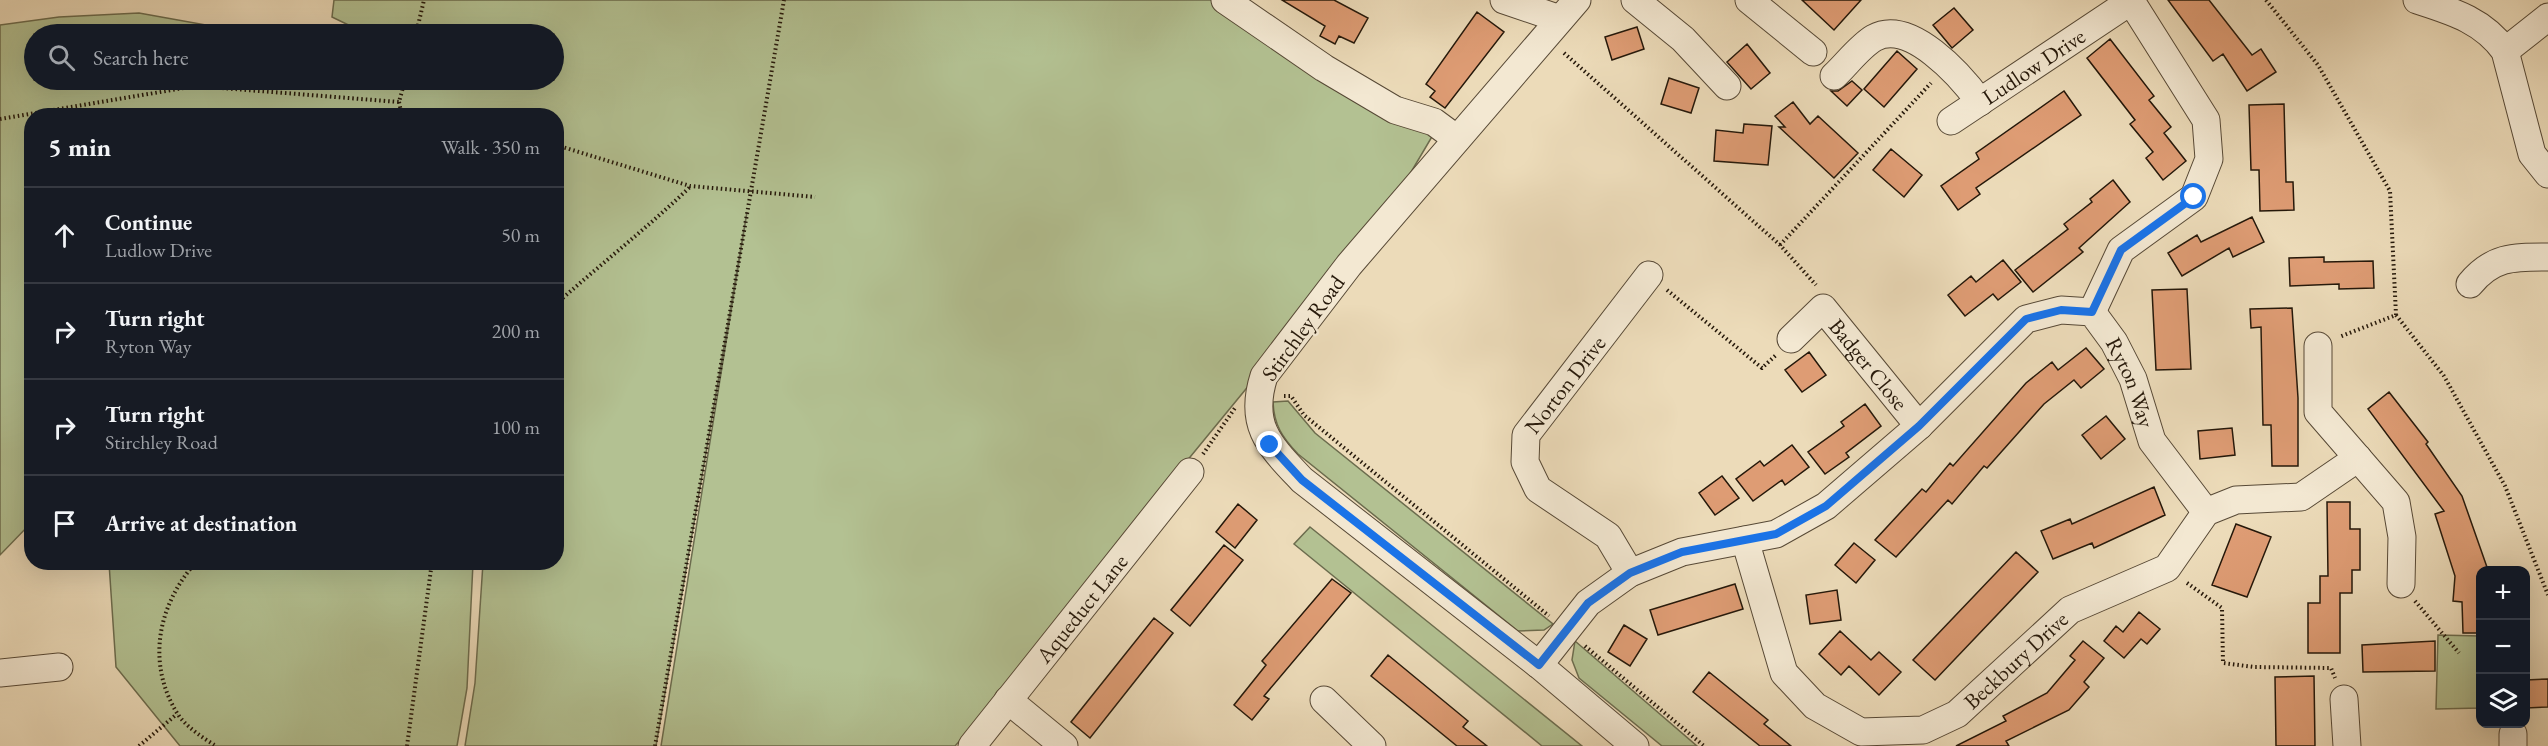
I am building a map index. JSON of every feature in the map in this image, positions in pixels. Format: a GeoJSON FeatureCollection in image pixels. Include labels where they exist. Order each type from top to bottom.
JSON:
{"type":"FeatureCollection","features":[{"type":"Feature","properties":{"kind":"street"},"geometry":{"type":"LineString","coordinates":[[1225,0],[1324,68],[1395,110],[1434,122],[1457,139]]}},
{"type":"Feature","properties":{"kind":"street"},"geometry":{"type":"LineString","coordinates":[[1504,0],[1561,19]]}},
{"type":"Feature","properties":{"kind":"street"},"geometry":{"type":"LineString","coordinates":[[1635,0],[1683,39],[1727,87]]}},
{"type":"Feature","properties":{"kind":"street"},"geometry":{"type":"LineString","coordinates":[[1749,0],[1813,52]]}},
{"type":"Feature","properties":{"kind":"street"},"geometry":{"type":"LineString","coordinates":[[2417,0],[2466,16],[2496,38],[2505,51],[2532,154],[2548,174]]}},
{"type":"Feature","properties":{"kind":"street","name":"Ludlow Drive"},"geometry":{"type":"LineString","coordinates":[[1951,121],[2131,1],[2206,120],[2209,159],[2194,197],[2121,250],[2092,312]]}},
{"type":"Feature","properties":{"kind":"street"},"geometry":{"type":"LineString","coordinates":[[2505,51],[2548,17]]}},
{"type":"Feature","properties":{"kind":"street","name":"Stirchley Road"},"geometry":{"type":"LineString","coordinates":[[1561,19],[1349,265],[1264,376],[1258,396],[1260,423],[1270,445],[1302,480],[1539,665],[1635,746]]}},
{"type":"Feature","properties":{"kind":"street"},"geometry":{"type":"LineString","coordinates":[[1834,76],[1874,38],[1895,32],[1909,35],[1947,66],[1962,79],[1980,102]]}},
{"type":"Feature","properties":{"kind":"street"},"geometry":{"type":"LineString","coordinates":[[2470,284],[2482,269],[2500,261],[2548,256]]}},
{"type":"Feature","properties":{"kind":"street","name":"Norton Drive"},"geometry":{"type":"LineString","coordinates":[[1630,573],[1608,536],[1538,489],[1525,462],[1526,435],[1649,275]]}},
{"type":"Feature","properties":{"kind":"street","name":"Badger Close"},"geometry":{"type":"LineString","coordinates":[[1791,339],[1823,308],[1919,426]]}},
{"type":"Feature","properties":{"kind":"street","name":"Ryton Way"},"geometry":{"type":"LineString","coordinates":[[1539,665],[1588,603],[1630,573],[1682,552],[1776,534],[1826,506],[1919,426],[2026,319],[2061,310],[2092,312],[2114,342],[2133,379],[2152,441],[2206,512]]}},
{"type":"Feature","properties":{"kind":"street"},"geometry":{"type":"LineString","coordinates":[[2318,346],[2318,412],[2396,502],[2402,537],[2401,584]]}},
{"type":"Feature","properties":{"kind":"street"},"geometry":{"type":"LineString","coordinates":[[2167,568],[2206,512],[2236,500],[2301,497],[2358,458]]}},
{"type":"Feature","properties":{"kind":"street","name":"Aqueduct Lane"},"geometry":{"type":"LineString","coordinates":[[972,746],[1190,472]]}},
{"type":"Feature","properties":{"kind":"street","name":"Beckbury Drive"},"geometry":{"type":"LineString","coordinates":[[1745,540],[1784,673],[1815,706],[1861,732],[1923,730],[1957,714],[2070,610],[2167,568]]}},
{"type":"Feature","properties":{"kind":"street"},"geometry":{"type":"LineString","coordinates":[[0,673],[59,668]]}},
{"type":"Feature","properties":{"kind":"street"},"geometry":{"type":"LineString","coordinates":[[2344,699],[2347,746]]}},
{"type":"Feature","properties":{"kind":"street"},"geometry":{"type":"LineString","coordinates":[[1008,700],[1064,746]]}},
{"type":"Feature","properties":{"kind":"street"},"geometry":{"type":"LineString","coordinates":[[1324,700],[1372,746]]}},
{"type":"Feature","properties":{"kind":"path"},"geometry":{"type":"LineString","coordinates":[[418,24],[424,0]]}},
{"type":"Feature","properties":{"kind":"path"},"geometry":{"type":"LineString","coordinates":[[654,746],[784,0]]}},
{"type":"Feature","properties":{"kind":"path"},"geometry":{"type":"LineString","coordinates":[[2266,0],[2318,65],[2390,191],[2396,315],[2444,376],[2505,486],[2548,595]]}},
{"type":"Feature","properties":{"kind":"path"},"geometry":{"type":"LineString","coordinates":[[1561,19],[1780,245],[1818,287],[1823,308]]}},
{"type":"Feature","properties":{"kind":"path"},"geometry":{"type":"LineString","coordinates":[[1780,245],[1947,66]]}},
{"type":"Feature","properties":{"kind":"path"},"geometry":{"type":"LineString","coordinates":[[61,108],[172,90]]}},
{"type":"Feature","properties":{"kind":"path"},"geometry":{"type":"LineString","coordinates":[[247,90],[399,102]]}},
{"type":"Feature","properties":{"kind":"path"},"geometry":{"type":"LineString","coordinates":[[400,108],[399,102],[402,90]]}},
{"type":"Feature","properties":{"kind":"path"},"geometry":{"type":"LineString","coordinates":[[0,118],[24,114]]}},
{"type":"Feature","properties":{"kind":"path"},"geometry":{"type":"LineString","coordinates":[[564,147],[690,186],[815,197]]}},
{"type":"Feature","properties":{"kind":"path"},"geometry":{"type":"LineString","coordinates":[[564,297],[613,253],[651,224],[690,186]]}},
{"type":"Feature","properties":{"kind":"path"},"geometry":{"type":"LineString","coordinates":[[1649,275],[1762,369],[1791,339]]}},
{"type":"Feature","properties":{"kind":"path"},"geometry":{"type":"LineString","coordinates":[[2318,346],[2396,315]]}},
{"type":"Feature","properties":{"kind":"path"},"geometry":{"type":"LineString","coordinates":[[1275,396],[1291,396],[1304,415],[1704,746]]}},
{"type":"Feature","properties":{"kind":"path"},"geometry":{"type":"LineString","coordinates":[[1190,472],[1240,400]]}},
{"type":"Feature","properties":{"kind":"path"},"geometry":{"type":"LineString","coordinates":[[2167,568],[2222,608],[2223,663],[2254,667],[2331,668],[2344,699]]}},
{"type":"Feature","properties":{"kind":"path"},"geometry":{"type":"LineString","coordinates":[[189,570],[162,618],[158,664],[177,714],[216,746]]}},
{"type":"Feature","properties":{"kind":"path"},"geometry":{"type":"LineString","coordinates":[[407,746],[431,570]]}},
{"type":"Feature","properties":{"kind":"path"},"geometry":{"type":"LineString","coordinates":[[2401,584],[2459,654]]}},
{"type":"Feature","properties":{"kind":"path"},"geometry":{"type":"LineString","coordinates":[[139,746],[177,714]]}},
{"type":"Feature","properties":{"kind":"green space"},"geometry":{"type":"Polygon","coordinates":[[[334,0],[1238,0],[1351,74],[1443,118],[1404,184],[1319,300],[1186,462],[1005,691],[955,746],[661,746],[747,212],[656,746],[465,746],[475,683],[483,570],[564,570],[564,108],[24,108],[24,530],[0,555],[0,25],[59,17],[139,13],[200,24],[24,24],[24,90],[564,90],[564,24],[346,24],[332,17],[334,0]]]}},
{"type":"Feature","properties":{"kind":"green space"},"geometry":{"type":"Polygon","coordinates":[[[1288,401],[1315,433],[1553,624],[1544,630],[1518,631],[1298,454],[1283,436],[1275,417],[1273,402],[1288,401]]]}},
{"type":"Feature","properties":{"kind":"green space"},"geometry":{"type":"Polygon","coordinates":[[[1310,527],[1582,746],[1542,746],[1294,544],[1310,527]]]}},
{"type":"Feature","properties":{"kind":"green space"},"geometry":{"type":"Polygon","coordinates":[[[109,570],[473,570],[467,688],[457,746],[180,746],[116,667],[109,570]]]}},
{"type":"Feature","properties":{"kind":"green space"},"geometry":{"type":"Polygon","coordinates":[[[2438,635],[2476,636],[2476,708],[2436,709],[2438,635]]]}},
{"type":"Feature","properties":{"kind":"green space"},"geometry":{"type":"Polygon","coordinates":[[[1575,641],[1697,746],[1662,746],[1579,678],[1572,660],[1575,641]]]}},
{"type":"Feature","properties":{"kind":"building"},"geometry":{"type":"Polygon","coordinates":[[[1282,0],[1334,0],[1368,18],[1354,43],[1339,36],[1335,44],[1320,36],[1325,26],[1282,0]]]}},
{"type":"Feature","properties":{"kind":"building"},"geometry":{"type":"Polygon","coordinates":[[[1802,0],[1861,0],[1834,30],[1802,0]]]}},
{"type":"Feature","properties":{"kind":"building"},"geometry":{"type":"Polygon","coordinates":[[[2168,0],[2209,0],[2252,55],[2261,49],[2276,72],[2247,91],[2223,54],[2213,61],[2168,0]]]}},
{"type":"Feature","properties":{"kind":"building"},"geometry":{"type":"Polygon","coordinates":[[[1954,8],[1973,30],[1952,48],[1933,25],[1954,8]]]}},
{"type":"Feature","properties":{"kind":"building"},"geometry":{"type":"Polygon","coordinates":[[[1477,12],[1504,32],[1445,108],[1430,97],[1435,91],[1426,84],[1477,12]]]}},
{"type":"Feature","properties":{"kind":"building"},"geometry":{"type":"Polygon","coordinates":[[[1637,27],[1644,49],[1612,60],[1605,37],[1637,27]]]}},
{"type":"Feature","properties":{"kind":"building"},"geometry":{"type":"Polygon","coordinates":[[[2110,39],[2154,96],[2149,100],[2171,127],[2164,133],[2186,161],[2163,180],[2146,158],[2153,152],[2130,124],[2135,120],[2087,58],[2110,39]]]}},
{"type":"Feature","properties":{"kind":"building"},"geometry":{"type":"Polygon","coordinates":[[[1747,44],[1770,73],[1751,89],[1727,62],[1747,44]]]}},
{"type":"Feature","properties":{"kind":"building"},"geometry":{"type":"Polygon","coordinates":[[[1897,51],[1917,69],[1884,107],[1864,89],[1897,51]]]}},
{"type":"Feature","properties":{"kind":"building"},"geometry":{"type":"Polygon","coordinates":[[[1669,78],[1699,88],[1691,113],[1661,104],[1669,78]]]}},
{"type":"Feature","properties":{"kind":"building"},"geometry":{"type":"Polygon","coordinates":[[[1852,81],[1862,90],[1847,106],[1831,91],[1838,91],[1852,81]]]}},
{"type":"Feature","properties":{"kind":"building"},"geometry":{"type":"Polygon","coordinates":[[[2064,91],[2081,115],[1976,188],[1980,194],[1958,210],[1941,186],[1979,159],[1976,153],[2064,91]]]}},
{"type":"Feature","properties":{"kind":"building"},"geometry":{"type":"Polygon","coordinates":[[[1793,102],[1810,124],[1818,116],[1858,153],[1834,178],[1779,127],[1785,127],[1775,116],[1793,102]]]}},
{"type":"Feature","properties":{"kind":"building"},"geometry":{"type":"Polygon","coordinates":[[[2284,104],[2286,182],[2293,182],[2294,210],[2260,211],[2259,170],[2251,170],[2249,105],[2284,104]]]}},
{"type":"Feature","properties":{"kind":"building"},"geometry":{"type":"Polygon","coordinates":[[[1744,124],[1772,126],[1768,165],[1714,161],[1716,130],[1743,133],[1744,124]]]}},
{"type":"Feature","properties":{"kind":"building"},"geometry":{"type":"Polygon","coordinates":[[[1891,149],[1922,175],[1904,197],[1873,170],[1891,149]]]}},
{"type":"Feature","properties":{"kind":"building"},"geometry":{"type":"Polygon","coordinates":[[[2113,180],[2130,202],[2079,248],[2083,252],[2033,292],[2015,270],[2068,229],[2064,224],[2092,202],[2090,199],[2113,180]]]}},
{"type":"Feature","properties":{"kind":"building"},"geometry":{"type":"Polygon","coordinates":[[[2252,217],[2264,242],[2233,257],[2229,248],[2182,276],[2168,253],[2197,235],[2201,242],[2252,217]]]}},
{"type":"Feature","properties":{"kind":"building"},"geometry":{"type":"Polygon","coordinates":[[[2324,257],[2324,262],[2373,261],[2374,288],[2339,289],[2339,284],[2290,286],[2289,258],[2324,257]]]}},
{"type":"Feature","properties":{"kind":"building"},"geometry":{"type":"Polygon","coordinates":[[[2003,260],[2021,282],[1998,300],[1993,294],[1965,316],[1948,295],[1971,276],[1976,282],[2003,260]]]}},
{"type":"Feature","properties":{"kind":"building"},"geometry":{"type":"Polygon","coordinates":[[[2187,289],[2191,369],[2156,370],[2152,290],[2187,289]]]}},
{"type":"Feature","properties":{"kind":"building"},"geometry":{"type":"Polygon","coordinates":[[[2292,308],[2298,398],[2298,466],[2272,466],[2271,425],[2263,425],[2261,327],[2251,328],[2250,309],[2292,308]]]}},
{"type":"Feature","properties":{"kind":"building"},"geometry":{"type":"Polygon","coordinates":[[[2086,348],[2104,369],[2081,388],[2074,380],[2044,404],[1987,468],[1984,466],[1952,504],[1948,500],[1896,557],[1875,540],[1922,489],[1926,492],[1950,463],[1953,466],[2026,383],[2052,362],[2058,370],[2086,348]]]}},
{"type":"Feature","properties":{"kind":"building"},"geometry":{"type":"Polygon","coordinates":[[[1809,352],[1826,375],[1802,392],[1785,370],[1809,352]]]}},
{"type":"Feature","properties":{"kind":"building"},"geometry":{"type":"Polygon","coordinates":[[[2389,392],[2428,442],[2426,444],[2462,496],[2487,566],[2476,566],[2476,633],[2463,633],[2462,602],[2453,601],[2455,576],[2435,514],[2444,511],[2368,409],[2389,392]]]}},
{"type":"Feature","properties":{"kind":"building"},"geometry":{"type":"Polygon","coordinates":[[[1865,404],[1881,426],[1846,453],[1849,457],[1825,474],[1808,452],[1844,426],[1841,422],[1865,404]]]}},
{"type":"Feature","properties":{"kind":"building"},"geometry":{"type":"Polygon","coordinates":[[[2106,416],[2125,439],[2101,459],[2082,435],[2106,416]]]}},
{"type":"Feature","properties":{"kind":"building"},"geometry":{"type":"Polygon","coordinates":[[[2232,428],[2235,455],[2200,459],[2198,431],[2232,428]]]}},
{"type":"Feature","properties":{"kind":"building"},"geometry":{"type":"Polygon","coordinates":[[[1792,445],[1809,467],[1785,485],[1782,480],[1753,501],[1736,479],[1760,461],[1764,466],[1792,445]]]}},
{"type":"Feature","properties":{"kind":"building"},"geometry":{"type":"Polygon","coordinates":[[[1722,476],[1739,498],[1715,515],[1699,493],[1722,476]]]}},
{"type":"Feature","properties":{"kind":"building"},"geometry":{"type":"Polygon","coordinates":[[[2154,487],[2165,515],[2094,548],[2092,543],[2053,559],[2041,531],[2070,519],[2072,524],[2154,487]]]}},
{"type":"Feature","properties":{"kind":"building"},"geometry":{"type":"Polygon","coordinates":[[[2327,502],[2350,502],[2350,529],[2360,529],[2360,570],[2352,570],[2352,593],[2340,593],[2340,653],[2308,653],[2308,603],[2320,603],[2320,576],[2328,576],[2327,502]]]}},
{"type":"Feature","properties":{"kind":"building"},"geometry":{"type":"Polygon","coordinates":[[[1238,504],[1257,520],[1235,548],[1216,532],[1238,504]]]}},
{"type":"Feature","properties":{"kind":"building"},"geometry":{"type":"Polygon","coordinates":[[[2236,524],[2271,537],[2247,597],[2212,585],[2236,524]]]}},
{"type":"Feature","properties":{"kind":"building"},"geometry":{"type":"Polygon","coordinates":[[[1854,543],[1875,560],[1856,583],[1835,565],[1854,543]]]}},
{"type":"Feature","properties":{"kind":"building"},"geometry":{"type":"Polygon","coordinates":[[[1224,545],[1243,560],[1190,626],[1171,610],[1224,545]]]}},
{"type":"Feature","properties":{"kind":"building"},"geometry":{"type":"Polygon","coordinates":[[[2016,552],[2038,572],[1935,680],[1913,660],[2016,552]]]}},
{"type":"Feature","properties":{"kind":"building"},"geometry":{"type":"Polygon","coordinates":[[[1332,579],[1351,593],[1264,696],[1269,699],[1252,720],[1234,705],[1266,665],[1262,661],[1332,579]]]}},
{"type":"Feature","properties":{"kind":"building"},"geometry":{"type":"Polygon","coordinates":[[[1735,584],[1743,609],[1658,635],[1650,610],[1735,584]]]}},
{"type":"Feature","properties":{"kind":"building"},"geometry":{"type":"Polygon","coordinates":[[[1837,590],[1841,620],[1810,624],[1806,595],[1837,590]]]}},
{"type":"Feature","properties":{"kind":"building"},"geometry":{"type":"Polygon","coordinates":[[[2139,612],[2160,629],[2147,644],[2141,639],[2124,658],[2104,641],[2116,626],[2123,632],[2139,612]]]}},
{"type":"Feature","properties":{"kind":"building"},"geometry":{"type":"Polygon","coordinates":[[[1154,618],[1173,633],[1090,738],[1071,722],[1154,618]]]}},
{"type":"Feature","properties":{"kind":"building"},"geometry":{"type":"Polygon","coordinates":[[[1624,625],[1647,639],[1630,666],[1608,652],[1624,625]]]}},
{"type":"Feature","properties":{"kind":"building"},"geometry":{"type":"Polygon","coordinates":[[[1840,631],[1871,660],[1879,652],[1901,672],[1879,695],[1849,666],[1841,675],[1819,654],[1840,631]]]}},
{"type":"Feature","properties":{"kind":"building"},"geometry":{"type":"Polygon","coordinates":[[[2083,641],[2104,658],[2084,682],[2089,687],[2069,710],[2006,741],[2009,746],[1956,746],[2006,721],[2003,716],[2047,693],[2075,660],[2070,656],[2083,641]]]}},
{"type":"Feature","properties":{"kind":"building"},"geometry":{"type":"Polygon","coordinates":[[[2435,641],[2435,671],[2363,672],[2362,645],[2435,641]]]}},
{"type":"Feature","properties":{"kind":"building"},"geometry":{"type":"Polygon","coordinates":[[[1388,655],[1468,721],[1463,727],[1487,746],[1457,746],[1371,676],[1388,655]]]}},
{"type":"Feature","properties":{"kind":"building"},"geometry":{"type":"Polygon","coordinates":[[[1709,672],[1768,720],[1764,724],[1791,746],[1760,746],[1693,692],[1709,672]]]}},
{"type":"Feature","properties":{"kind":"building"},"geometry":{"type":"Polygon","coordinates":[[[2314,676],[2315,746],[2276,746],[2275,677],[2314,676]]]}},
{"type":"Feature","properties":{"kind":"building"},"geometry":{"type":"Polygon","coordinates":[[[2548,679],[2548,707],[2530,708],[2530,680],[2548,679]]]}},
{"type":"Feature","properties":{"kind":"route"},"geometry":{"type":"LineString","coordinates":[[1270,445],[1302,480],[1539,665],[1588,603],[1630,573],[1682,552],[1776,534],[1826,506],[1919,426],[2026,319],[2061,310],[2092,312],[2121,250],[2194,197]]}}]}
